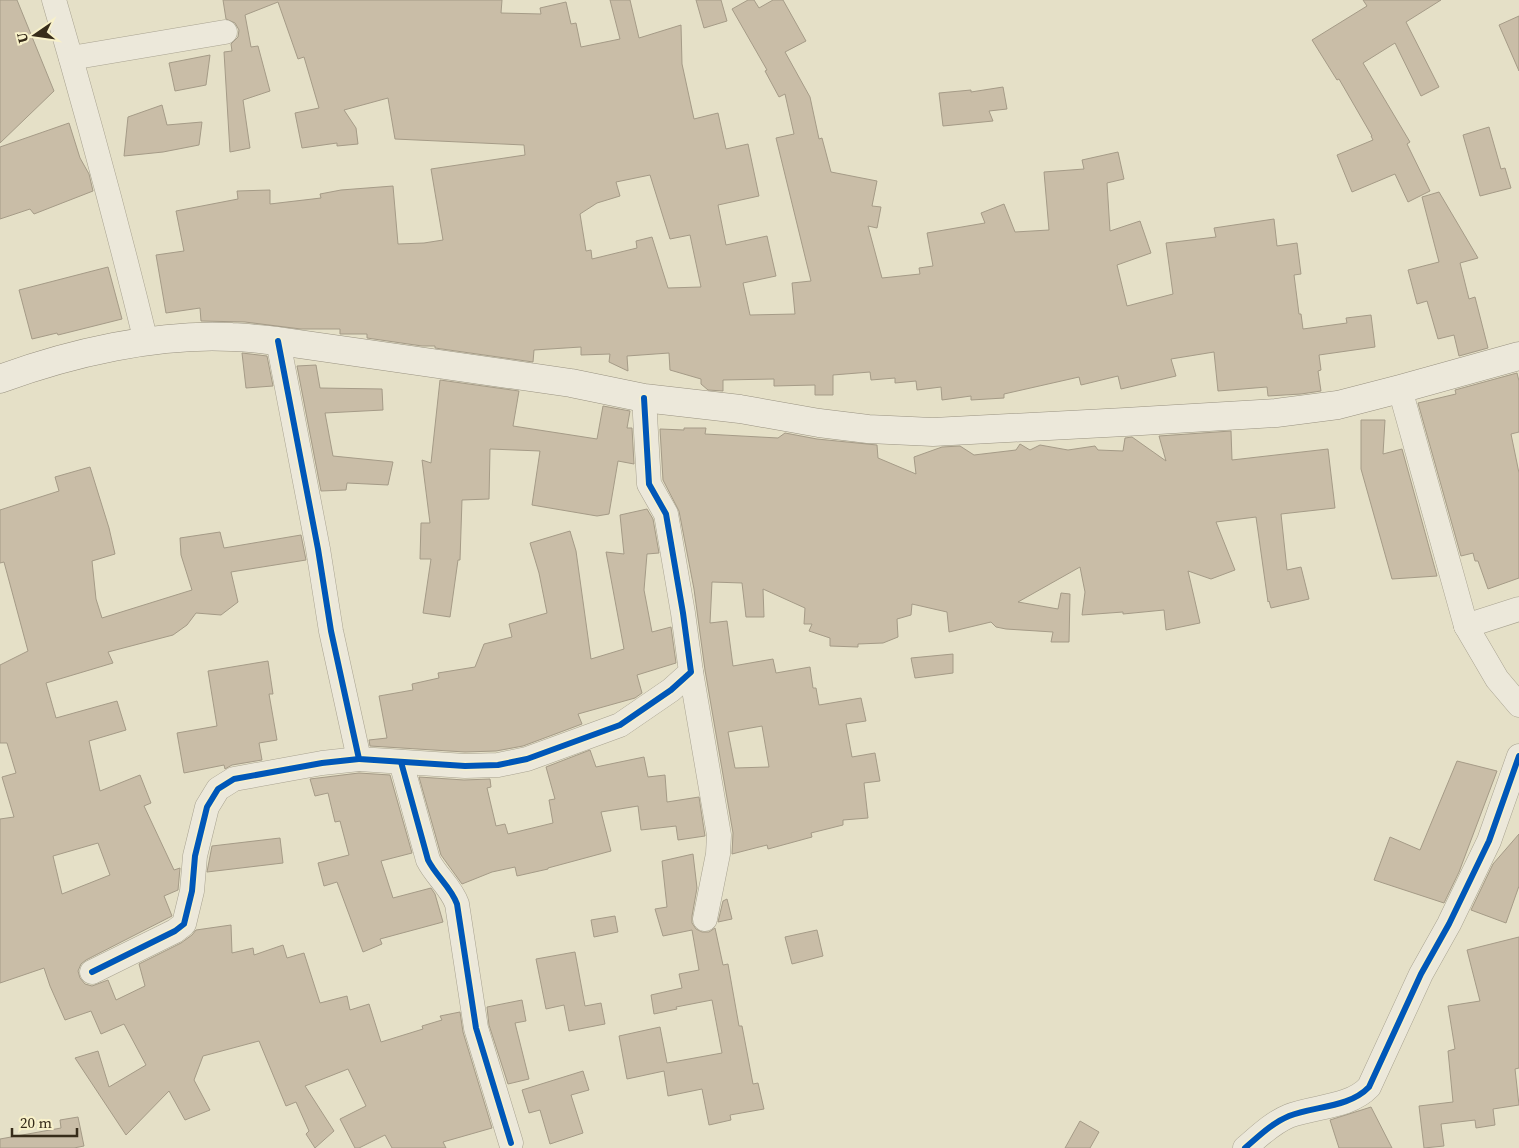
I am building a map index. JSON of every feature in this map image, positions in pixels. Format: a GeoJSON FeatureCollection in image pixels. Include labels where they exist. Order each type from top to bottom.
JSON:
{"type":"FeatureCollection","features":[{"type":"Feature","properties":{"kind":"main road"},"geometry":{"type":"LineString","coordinates":[[0,379],[32,367],[63,359],[146,342],[194,337],[223,337],[278,341],[571,383],[644,398],[740,409],[868,429],[933,432],[1276,413],[1338,405],[1519,356]]}},
{"type":"Feature","properties":{"kind":"street"},"geometry":{"type":"LineString","coordinates":[[54,0],[123,245],[146,342]]}},
{"type":"Feature","properties":{"kind":"street"},"geometry":{"type":"LineString","coordinates":[[71,58],[225,32]]}},
{"type":"Feature","properties":{"kind":"street"},"geometry":{"type":"LineString","coordinates":[[278,341],[318,549],[331,631],[359,759]]}},
{"type":"Feature","properties":{"kind":"street"},"geometry":{"type":"LineString","coordinates":[[1400,389],[1466,626],[1497,679],[1519,704]]}},
{"type":"Feature","properties":{"kind":"street"},"geometry":{"type":"LineString","coordinates":[[644,398],[649,484],[666,514],[719,835],[718,854],[705,919]]}},
{"type":"Feature","properties":{"kind":"street"},"geometry":{"type":"LineString","coordinates":[[1466,626],[1519,609]]}},
{"type":"Feature","properties":{"kind":"street"},"geometry":{"type":"LineString","coordinates":[[92,972],[175,931],[184,924],[192,891],[195,856],[207,807],[218,789],[234,779],[322,763],[359,759],[465,766],[498,765],[527,759],[620,725],[670,690],[691,672]]}},
{"type":"Feature","properties":{"kind":"street"},"geometry":{"type":"LineString","coordinates":[[1244,1148],[1278,1121],[1293,1114],[1324,1108],[1353,1098],[1369,1087],[1421,974],[1449,924],[1489,841],[1519,756]]}},
{"type":"Feature","properties":{"kind":"street"},"geometry":{"type":"LineString","coordinates":[[401,762],[428,860],[431,867],[450,889],[457,904],[476,1028],[511,1143]]}},
{"type":"Feature","properties":{"kind":"building"},"geometry":{"type":"Polygon","coordinates":[[[0,0],[17,0],[54,91],[0,143],[0,0]]]}},
{"type":"Feature","properties":{"kind":"building"},"geometry":{"type":"Polygon","coordinates":[[[223,0],[502,0],[501,13],[541,14],[540,8],[566,2],[571,24],[576,23],[581,47],[620,39],[610,0],[630,0],[639,38],[681,25],[682,64],[694,119],[718,113],[726,149],[748,144],[759,196],[718,205],[726,245],[767,236],[776,276],[743,283],[750,315],[795,314],[792,283],[811,281],[776,138],[794,134],[785,94],[779,97],[765,71],[767,70],[732,9],[748,0],[754,0],[759,8],[773,0],[783,0],[806,41],[785,52],[810,97],[819,139],[822,138],[831,172],[877,181],[872,206],[881,207],[877,228],[868,226],[882,278],[920,274],[919,268],[933,266],[927,233],[985,223],[981,213],[1004,204],[1015,232],[1049,230],[1044,172],[1084,169],[1082,160],[1118,152],[1124,179],[1107,183],[1110,231],[1140,221],[1151,253],[1117,265],[1127,306],[1173,294],[1166,243],[1216,237],[1214,228],[1274,219],[1277,246],[1297,243],[1301,274],[1294,275],[1303,329],[1347,323],[1346,318],[1371,315],[1375,347],[1319,355],[1321,370],[1318,371],[1321,391],[1301,394],[1268,396],[1267,387],[1218,391],[1214,352],[1171,359],[1176,376],[1121,389],[1118,376],[1081,385],[1079,377],[1004,394],[1004,398],[971,400],[971,396],[942,400],[941,387],[917,390],[916,381],[895,383],[895,378],[871,380],[870,372],[833,375],[833,395],[815,395],[815,385],[774,386],[774,379],[723,380],[723,391],[708,390],[701,384],[701,379],[670,370],[669,353],[627,356],[628,371],[609,362],[610,354],[581,355],[581,347],[534,350],[533,362],[435,348],[435,346],[422,346],[367,338],[367,334],[340,334],[340,329],[301,329],[245,322],[201,321],[200,308],[166,313],[156,255],[184,251],[176,211],[238,199],[237,191],[270,190],[270,204],[321,198],[320,194],[341,190],[393,186],[398,244],[443,240],[431,169],[525,155],[524,145],[395,139],[388,98],[344,110],[356,128],[358,144],[337,146],[337,143],[302,148],[295,113],[319,108],[304,57],[298,59],[278,2],[245,15],[251,47],[258,46],[270,91],[243,100],[250,148],[230,152],[224,52],[232,51],[231,44],[238,37],[239,30],[235,23],[226,19],[223,0]],[[650,175],[616,182],[620,196],[597,203],[580,214],[586,251],[591,250],[592,259],[637,248],[636,241],[652,237],[668,288],[701,287],[690,235],[670,239],[650,175]]]}},
{"type":"Feature","properties":{"kind":"building"},"geometry":{"type":"Polygon","coordinates":[[[696,0],[721,0],[727,21],[704,28],[696,0]]]}},
{"type":"Feature","properties":{"kind":"building"},"geometry":{"type":"Polygon","coordinates":[[[1363,0],[1441,0],[1406,22],[1439,87],[1421,96],[1395,43],[1363,63],[1410,142],[1407,144],[1430,191],[1408,202],[1395,174],[1352,192],[1337,155],[1373,140],[1339,79],[1337,80],[1312,40],[1367,6],[1363,0]]]}},
{"type":"Feature","properties":{"kind":"building"},"geometry":{"type":"Polygon","coordinates":[[[1519,16],[1519,71],[1499,25],[1519,16]]]}},
{"type":"Feature","properties":{"kind":"building"},"geometry":{"type":"Polygon","coordinates":[[[210,55],[206,85],[175,91],[169,63],[210,55]]]}},
{"type":"Feature","properties":{"kind":"building"},"geometry":{"type":"Polygon","coordinates":[[[1003,87],[1007,109],[989,111],[993,121],[943,126],[939,93],[971,90],[971,92],[1003,87]]]}},
{"type":"Feature","properties":{"kind":"building"},"geometry":{"type":"Polygon","coordinates":[[[162,105],[167,125],[202,122],[199,145],[163,152],[124,156],[128,117],[162,105]]]}},
{"type":"Feature","properties":{"kind":"building"},"geometry":{"type":"Polygon","coordinates":[[[69,123],[80,158],[89,174],[93,191],[34,214],[30,209],[0,219],[0,147],[69,123]]]}},
{"type":"Feature","properties":{"kind":"building"},"geometry":{"type":"Polygon","coordinates":[[[1489,127],[1501,169],[1505,168],[1511,188],[1480,196],[1463,135],[1489,127]]]}},
{"type":"Feature","properties":{"kind":"building"},"geometry":{"type":"Polygon","coordinates":[[[1439,192],[1478,258],[1460,263],[1469,299],[1475,297],[1488,348],[1459,356],[1454,335],[1438,339],[1427,301],[1417,304],[1408,270],[1439,262],[1422,197],[1439,192]]]}},
{"type":"Feature","properties":{"kind":"building"},"geometry":{"type":"Polygon","coordinates":[[[108,267],[122,319],[58,335],[57,333],[32,339],[19,290],[108,267]]]}},
{"type":"Feature","properties":{"kind":"building"},"geometry":{"type":"Polygon","coordinates":[[[242,353],[267,356],[273,386],[246,388],[242,353]]]}},
{"type":"Feature","properties":{"kind":"building"},"geometry":{"type":"Polygon","coordinates":[[[316,365],[320,388],[382,389],[383,410],[325,413],[333,456],[393,462],[388,485],[347,483],[346,490],[321,491],[297,366],[316,365]]]}},
{"type":"Feature","properties":{"kind":"building"},"geometry":{"type":"Polygon","coordinates":[[[1517,373],[1519,381],[1519,432],[1511,434],[1519,473],[1519,578],[1488,589],[1478,561],[1475,561],[1473,553],[1461,556],[1418,403],[1456,394],[1455,390],[1517,373]]]}},
{"type":"Feature","properties":{"kind":"building"},"geometry":{"type":"Polygon","coordinates":[[[440,380],[519,391],[513,426],[597,439],[603,406],[630,411],[627,428],[632,428],[634,464],[618,461],[609,514],[597,516],[532,505],[540,451],[490,449],[489,499],[462,500],[460,560],[458,560],[450,617],[423,613],[431,559],[420,559],[421,523],[430,523],[422,460],[431,463],[440,380]]]}},
{"type":"Feature","properties":{"kind":"building"},"geometry":{"type":"Polygon","coordinates":[[[1361,420],[1385,420],[1383,454],[1402,449],[1437,576],[1392,579],[1361,469],[1361,420]]]}},
{"type":"Feature","properties":{"kind":"building"},"geometry":{"type":"Polygon","coordinates":[[[684,428],[706,428],[705,434],[778,438],[785,433],[817,439],[877,445],[878,458],[916,474],[914,457],[942,447],[960,446],[974,455],[1016,450],[1020,444],[1030,450],[1040,445],[1068,450],[1095,446],[1098,450],[1123,451],[1125,438],[1132,437],[1166,461],[1159,436],[1231,431],[1232,460],[1328,449],[1335,508],[1281,514],[1287,570],[1301,567],[1309,599],[1271,608],[1268,602],[1256,517],[1216,522],[1235,570],[1211,579],[1188,571],[1200,623],[1166,630],[1164,610],[1082,615],[1085,592],[1080,567],[1018,602],[1058,609],[1061,593],[1070,594],[1069,642],[1051,642],[1053,632],[1006,629],[996,627],[991,622],[949,632],[947,612],[912,604],[911,615],[897,619],[898,637],[883,643],[858,644],[858,647],[830,646],[830,638],[809,631],[812,624],[804,624],[805,608],[763,589],[764,617],[746,617],[742,583],[712,582],[710,623],[727,621],[733,666],[773,659],[776,673],[810,667],[813,688],[816,688],[819,705],[861,698],[866,721],[846,724],[852,757],[875,753],[880,781],[864,783],[868,818],[843,820],[843,825],[811,833],[812,837],[768,849],[767,845],[732,854],[733,833],[705,670],[694,589],[679,511],[663,480],[660,429],[684,430],[684,428]],[[762,726],[728,732],[735,768],[769,767],[762,726]]]}},
{"type":"Feature","properties":{"kind":"building"},"geometry":{"type":"Polygon","coordinates":[[[90,467],[115,554],[92,561],[96,599],[102,618],[192,590],[181,555],[180,538],[220,532],[224,548],[301,535],[306,560],[231,572],[238,602],[221,615],[196,613],[187,625],[173,635],[108,652],[113,663],[46,683],[56,718],[117,701],[126,730],[89,741],[100,791],[140,775],[151,803],[144,806],[174,870],[180,868],[178,890],[164,896],[172,916],[86,960],[81,964],[78,971],[80,978],[85,984],[92,986],[108,980],[116,1000],[145,986],[139,964],[181,943],[196,930],[231,925],[232,953],[253,948],[254,955],[283,945],[287,958],[304,953],[320,1003],[347,996],[350,1010],[369,1004],[381,1042],[423,1029],[422,1026],[442,1020],[440,1016],[460,1012],[463,1032],[492,1128],[443,1142],[446,1148],[392,1148],[385,1135],[359,1148],[355,1148],[340,1119],[366,1106],[348,1069],[305,1086],[334,1131],[315,1148],[306,1134],[309,1131],[296,1102],[286,1106],[259,1041],[203,1056],[194,1080],[210,1110],[185,1120],[169,1091],[126,1135],[75,1058],[98,1051],[109,1087],[146,1065],[124,1024],[101,1034],[91,1011],[65,1020],[44,968],[0,983],[0,819],[14,817],[2,777],[16,773],[7,743],[0,743],[0,665],[28,651],[4,562],[0,563],[0,510],[59,491],[55,477],[90,467]],[[98,843],[53,856],[62,894],[110,875],[98,843]]]}},
{"type":"Feature","properties":{"kind":"building"},"geometry":{"type":"Polygon","coordinates":[[[647,509],[653,519],[659,553],[647,554],[644,590],[652,632],[671,627],[676,663],[637,675],[642,693],[635,698],[578,714],[582,724],[523,746],[496,751],[465,752],[370,746],[369,740],[387,738],[379,696],[413,690],[412,684],[439,678],[438,673],[475,667],[484,644],[512,637],[509,624],[547,613],[539,573],[530,543],[570,531],[576,551],[591,659],[624,649],[606,552],[624,554],[620,515],[647,509]]]}},
{"type":"Feature","properties":{"kind":"building"},"geometry":{"type":"Polygon","coordinates":[[[953,654],[953,673],[915,678],[911,658],[953,654]]]}},
{"type":"Feature","properties":{"kind":"building"},"geometry":{"type":"Polygon","coordinates":[[[268,661],[273,694],[269,694],[277,740],[259,743],[262,760],[232,765],[225,769],[224,765],[184,773],[177,733],[217,726],[208,671],[268,661]]]}},
{"type":"Feature","properties":{"kind":"building"},"geometry":{"type":"Polygon","coordinates":[[[590,750],[596,767],[644,757],[648,777],[665,775],[667,802],[699,797],[705,836],[678,840],[676,826],[641,830],[638,806],[601,812],[611,851],[517,876],[515,867],[492,872],[462,884],[441,855],[419,777],[464,780],[490,779],[491,787],[487,788],[496,826],[505,824],[508,834],[553,823],[549,800],[555,799],[546,767],[590,750]]]}},
{"type":"Feature","properties":{"kind":"building"},"geometry":{"type":"Polygon","coordinates":[[[1457,761],[1497,771],[1459,872],[1444,903],[1374,880],[1390,837],[1420,850],[1457,761]]]}},
{"type":"Feature","properties":{"kind":"building"},"geometry":{"type":"Polygon","coordinates":[[[359,773],[390,775],[412,853],[381,861],[393,898],[431,888],[435,894],[443,922],[380,939],[382,944],[363,952],[337,882],[324,886],[318,863],[349,855],[340,821],[335,822],[328,793],[315,796],[310,779],[359,773]]]}},
{"type":"Feature","properties":{"kind":"building"},"geometry":{"type":"Polygon","coordinates":[[[1519,834],[1519,886],[1506,923],[1471,910],[1493,864],[1519,834]]]}},
{"type":"Feature","properties":{"kind":"building"},"geometry":{"type":"Polygon","coordinates":[[[280,838],[283,863],[207,872],[212,846],[280,838]]]}},
{"type":"Feature","properties":{"kind":"building"},"geometry":{"type":"Polygon","coordinates":[[[693,854],[697,888],[692,923],[696,929],[702,932],[709,932],[715,928],[723,965],[728,964],[739,1026],[742,1026],[753,1084],[758,1083],[764,1109],[730,1115],[731,1120],[709,1125],[702,1089],[668,1096],[664,1071],[627,1079],[619,1036],[660,1027],[667,1063],[722,1053],[712,1000],[676,1007],[677,1009],[654,1014],[651,995],[682,988],[679,974],[699,970],[692,930],[663,936],[655,909],[667,907],[662,861],[693,854]]]}},
{"type":"Feature","properties":{"kind":"building"},"geometry":{"type":"Polygon","coordinates":[[[727,899],[732,919],[718,922],[723,901],[727,899]]]}},
{"type":"Feature","properties":{"kind":"building"},"geometry":{"type":"Polygon","coordinates":[[[615,916],[618,932],[594,937],[591,920],[615,916]]]}},
{"type":"Feature","properties":{"kind":"building"},"geometry":{"type":"Polygon","coordinates":[[[817,930],[823,956],[792,964],[785,937],[817,930]]]}},
{"type":"Feature","properties":{"kind":"building"},"geometry":{"type":"Polygon","coordinates":[[[1519,937],[1519,1068],[1515,1069],[1519,1105],[1493,1109],[1495,1125],[1476,1128],[1475,1120],[1441,1124],[1444,1146],[1424,1148],[1419,1106],[1453,1102],[1448,1051],[1455,1049],[1448,1006],[1480,1001],[1467,950],[1519,937]]]}},
{"type":"Feature","properties":{"kind":"building"},"geometry":{"type":"Polygon","coordinates":[[[575,952],[585,1006],[601,1003],[605,1024],[569,1031],[564,1005],[546,1009],[536,959],[575,952]]]}},
{"type":"Feature","properties":{"kind":"building"},"geometry":{"type":"Polygon","coordinates":[[[522,1000],[526,1021],[515,1023],[529,1079],[508,1084],[489,1025],[487,1007],[522,1000]]]}},
{"type":"Feature","properties":{"kind":"building"},"geometry":{"type":"Polygon","coordinates":[[[583,1071],[589,1090],[571,1095],[583,1133],[550,1144],[540,1110],[529,1113],[522,1090],[583,1071]]]}},
{"type":"Feature","properties":{"kind":"building"},"geometry":{"type":"Polygon","coordinates":[[[1371,1107],[1392,1148],[1339,1148],[1330,1120],[1371,1107]]]}},
{"type":"Feature","properties":{"kind":"building"},"geometry":{"type":"Polygon","coordinates":[[[78,1117],[84,1146],[74,1148],[0,1148],[0,1139],[61,1128],[60,1120],[78,1117]]]}},
{"type":"Feature","properties":{"kind":"building"},"geometry":{"type":"Polygon","coordinates":[[[1080,1121],[1099,1132],[1090,1148],[1065,1148],[1080,1121]]]}},
{"type":"Feature","properties":{"kind":"cycle path"},"geometry":{"type":"LineString","coordinates":[[278,341],[318,549],[331,631],[359,759],[465,766],[498,765],[527,759],[620,725],[671,690],[691,672],[666,514],[649,484],[644,398]]}},
{"type":"Feature","properties":{"kind":"cycle path"},"geometry":{"type":"LineString","coordinates":[[1245,1148],[1266,1130],[1289,1116],[1341,1103],[1361,1094],[1369,1087],[1421,974],[1449,924],[1489,841],[1519,756]]}},
{"type":"Feature","properties":{"kind":"cycle path"},"geometry":{"type":"LineString","coordinates":[[92,972],[175,931],[184,924],[192,891],[195,856],[207,807],[218,789],[234,779],[322,763],[359,759]]}},
{"type":"Feature","properties":{"kind":"cycle path"},"geometry":{"type":"LineString","coordinates":[[401,762],[428,860],[451,892],[457,904],[476,1028],[511,1143]]}}]}
